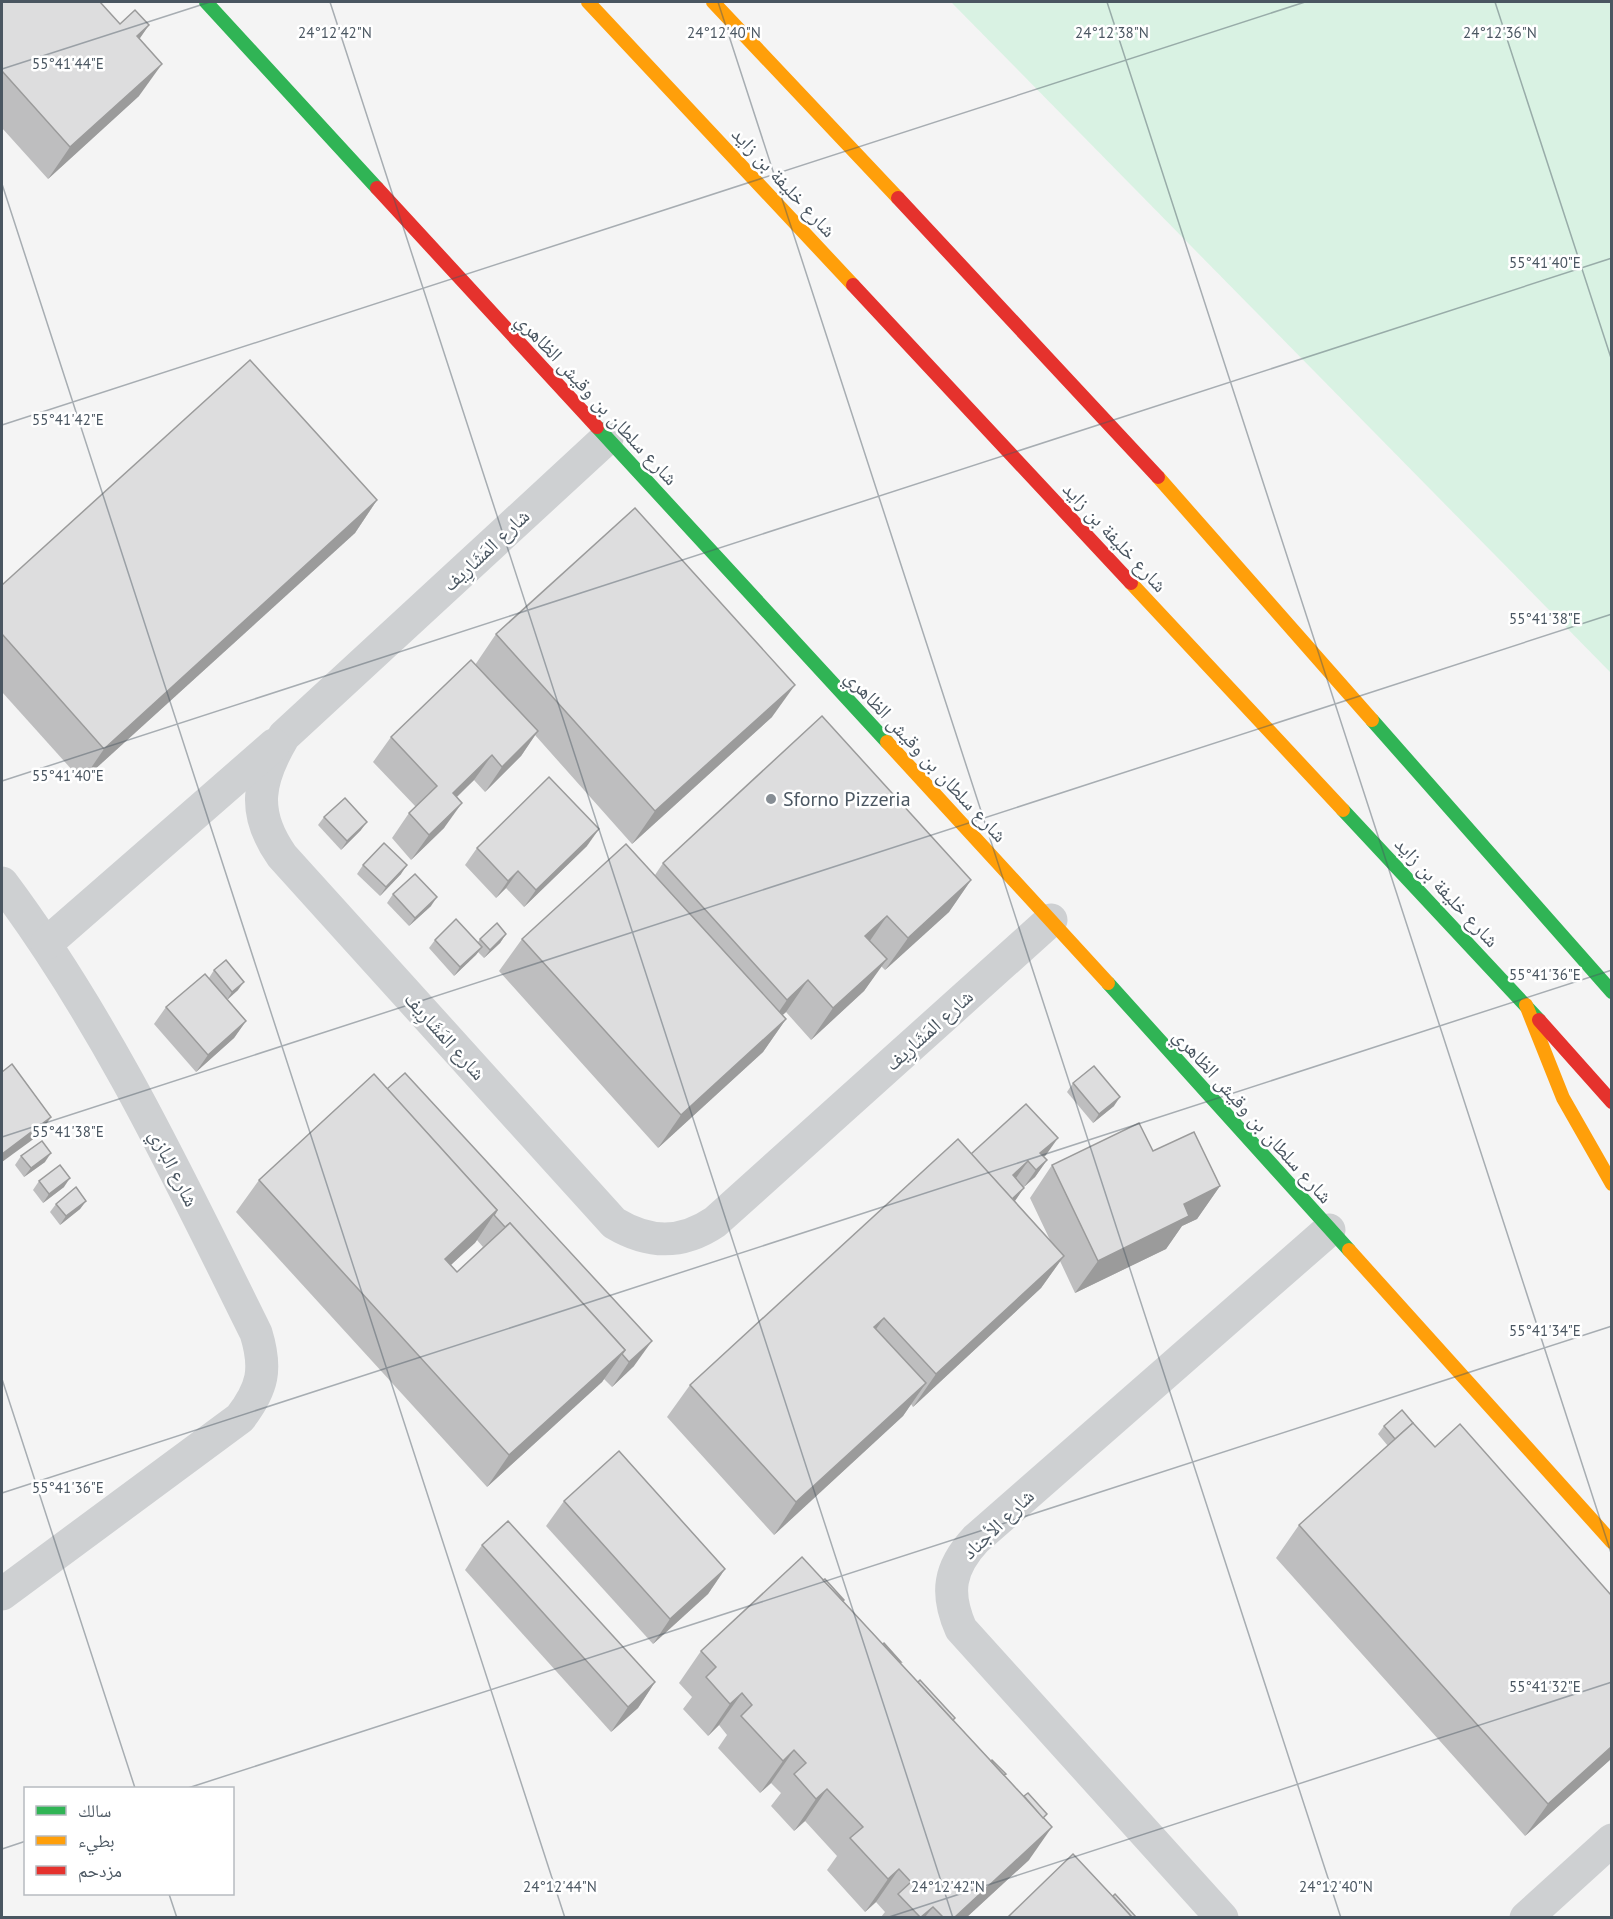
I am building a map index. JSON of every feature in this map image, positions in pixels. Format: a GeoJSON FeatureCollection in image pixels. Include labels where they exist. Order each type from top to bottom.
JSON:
{"type":"FeatureCollection","features":[{"type":"Feature","properties":{"kind":"main road","name":"شارع سلطان بن وقيش الظاهري"},"geometry":{"type":"LineString","coordinates":[[206,2],[1051,920],[1611,1542]]}},
{"type":"Feature","properties":{"kind":"main road","name":"شارع خليفة بن زايد"},"geometry":{"type":"LineString","coordinates":[[588,2],[1526,1005],[1611,1102]]}},
{"type":"Feature","properties":{"kind":"main road"},"geometry":{"type":"LineString","coordinates":[[713,2],[1117,431],[1611,992]]}},
{"type":"Feature","properties":{"kind":"main road"},"geometry":{"type":"LineString","coordinates":[[1590,966],[1611,976]]}},
{"type":"Feature","properties":{"kind":"main road"},"geometry":{"type":"LineString","coordinates":[[1526,1005],[1547,1067],[1571,1117],[1611,1184]]}},
{"type":"Feature","properties":{"kind":"street","name":"شارع المَشَارِيف"},"geometry":{"type":"LineString","coordinates":[[607,438],[284,736],[268,762],[262,783],[262,820],[269,837],[282,856],[614,1223],[647,1238],[665,1240],[683,1239],[716,1222],[1051,920]]}},
{"type":"Feature","properties":{"kind":"street"},"geometry":{"type":"LineString","coordinates":[[47,943],[284,736]]}},
{"type":"Feature","properties":{"kind":"street","name":"شارع البازي"},"geometry":{"type":"LineString","coordinates":[[2,882],[47,943],[137,1095],[256,1333],[263,1355],[262,1378],[254,1400],[240,1418],[2,1594]]}},
{"type":"Feature","properties":{"kind":"street","name":"شارع الأجناد"},"geometry":{"type":"LineString","coordinates":[[1222,1917],[961,1629],[953,1611],[951,1591],[954,1572],[962,1554],[976,1539],[1329,1230]]}},
{"type":"Feature","properties":{"kind":"street"},"geometry":{"type":"LineString","coordinates":[[1526,1917],[1611,1840]]}},
{"type":"Feature","properties":{"kind":"green space"},"geometry":{"type":"Polygon","coordinates":[[[951,2],[1611,2],[1611,673],[951,2]]]}},
{"type":"Feature","properties":{"kind":"building"},"geometry":{"type":"Polygon","coordinates":[[[2,2],[100,2],[120,24],[135,10],[149,25],[137,36],[162,64],[70,147],[2,71],[2,2]]]}},
{"type":"Feature","properties":{"kind":"building"},"geometry":{"type":"Polygon","coordinates":[[[250,360],[377,500],[104,749],[2,634],[2,585],[250,360]]]}},
{"type":"Feature","properties":{"kind":"building"},"geometry":{"type":"Polygon","coordinates":[[[635,508],[795,685],[655,811],[496,634],[635,508]]]}},
{"type":"Feature","properties":{"kind":"building"},"geometry":{"type":"Polygon","coordinates":[[[471,660],[538,731],[502,767],[492,755],[453,793],[462,803],[429,835],[409,813],[437,786],[391,737],[471,660]]]}},
{"type":"Feature","properties":{"kind":"building"},"geometry":{"type":"Polygon","coordinates":[[[822,716],[971,880],[908,938],[887,916],[865,936],[887,959],[833,1008],[808,980],[787,1000],[663,863],[822,716]]]}},
{"type":"Feature","properties":{"kind":"building"},"geometry":{"type":"Polygon","coordinates":[[[549,777],[599,829],[536,890],[518,871],[508,881],[477,848],[549,777]]]}},
{"type":"Feature","properties":{"kind":"building"},"geometry":{"type":"Polygon","coordinates":[[[345,798],[367,822],[347,841],[324,817],[345,798]]]}},
{"type":"Feature","properties":{"kind":"building"},"geometry":{"type":"Polygon","coordinates":[[[384,843],[407,865],[386,887],[363,865],[384,843]]]}},
{"type":"Feature","properties":{"kind":"building"},"geometry":{"type":"Polygon","coordinates":[[[626,844],[786,1019],[681,1115],[522,939],[626,844]]]}},
{"type":"Feature","properties":{"kind":"building"},"geometry":{"type":"Polygon","coordinates":[[[415,874],[437,897],[415,918],[393,894],[415,874]]]}},
{"type":"Feature","properties":{"kind":"building"},"geometry":{"type":"Polygon","coordinates":[[[456,919],[482,947],[460,967],[435,940],[456,919]]]}},
{"type":"Feature","properties":{"kind":"building"},"geometry":{"type":"Polygon","coordinates":[[[497,923],[506,934],[490,950],[480,939],[497,923]]]}},
{"type":"Feature","properties":{"kind":"building"},"geometry":{"type":"Polygon","coordinates":[[[226,960],[244,982],[232,992],[214,970],[226,960]]]}},
{"type":"Feature","properties":{"kind":"building"},"geometry":{"type":"Polygon","coordinates":[[[205,974],[246,1021],[208,1055],[166,1007],[205,974]]]}},
{"type":"Feature","properties":{"kind":"building"},"geometry":{"type":"Polygon","coordinates":[[[12,1064],[51,1117],[2,1154],[2,1072],[12,1064]]]}},
{"type":"Feature","properties":{"kind":"building"},"geometry":{"type":"Polygon","coordinates":[[[1094,1066],[1120,1097],[1099,1114],[1073,1083],[1094,1066]]]}},
{"type":"Feature","properties":{"kind":"building"},"geometry":{"type":"Polygon","coordinates":[[[405,1073],[652,1341],[629,1362],[622,1354],[625,1350],[510,1223],[505,1227],[494,1215],[497,1210],[387,1089],[405,1073]]]}},
{"type":"Feature","properties":{"kind":"building"},"geometry":{"type":"Polygon","coordinates":[[[374,1074],[497,1210],[445,1259],[457,1272],[510,1223],[625,1350],[509,1455],[259,1180],[374,1074]]]}},
{"type":"Feature","properties":{"kind":"building"},"geometry":{"type":"Polygon","coordinates":[[[1026,1104],[1058,1138],[1040,1153],[1047,1160],[1036,1170],[1028,1161],[1013,1175],[1024,1188],[1012,1199],[971,1154],[1026,1104]]]}},
{"type":"Feature","properties":{"kind":"building"},"geometry":{"type":"Polygon","coordinates":[[[1139,1123],[1153,1151],[1194,1132],[1220,1186],[1184,1204],[1189,1216],[1098,1261],[1052,1165],[1139,1123]]]}},
{"type":"Feature","properties":{"kind":"building"},"geometry":{"type":"Polygon","coordinates":[[[958,1139],[1064,1256],[936,1374],[884,1318],[874,1327],[926,1383],[796,1502],[690,1385],[958,1139]]]}},
{"type":"Feature","properties":{"kind":"building"},"geometry":{"type":"Polygon","coordinates":[[[42,1141],[51,1153],[31,1168],[21,1156],[42,1141]]]}},
{"type":"Feature","properties":{"kind":"building"},"geometry":{"type":"Polygon","coordinates":[[[60,1165],[70,1178],[49,1194],[39,1181],[60,1165]]]}},
{"type":"Feature","properties":{"kind":"building"},"geometry":{"type":"Polygon","coordinates":[[[76,1187],[86,1201],[66,1216],[56,1204],[76,1187]]]}},
{"type":"Feature","properties":{"kind":"building"},"geometry":{"type":"Polygon","coordinates":[[[1402,1410],[1413,1423],[1395,1439],[1384,1426],[1402,1410]]]}},
{"type":"Feature","properties":{"kind":"building"},"geometry":{"type":"Polygon","coordinates":[[[1413,1423],[1435,1447],[1460,1424],[1611,1595],[1611,1747],[1548,1804],[1299,1525],[1413,1423]]]}},
{"type":"Feature","properties":{"kind":"building"},"geometry":{"type":"Polygon","coordinates":[[[619,1451],[725,1569],[670,1619],[564,1501],[619,1451]]]}},
{"type":"Feature","properties":{"kind":"building"},"geometry":{"type":"Polygon","coordinates":[[[508,1521],[655,1682],[628,1707],[482,1545],[508,1521]]]}},
{"type":"Feature","properties":{"kind":"building"},"geometry":{"type":"Polygon","coordinates":[[[802,1557],[1052,1827],[955,1917],[943,1917],[933,1907],[920,1917],[898,1894],[911,1882],[899,1869],[888,1879],[850,1838],[863,1827],[827,1789],[816,1799],[794,1774],[806,1763],[794,1750],[783,1761],[741,1716],[752,1705],[742,1693],[730,1704],[706,1677],[716,1667],[701,1651],[802,1557]]]}},
{"type":"Feature","properties":{"kind":"building"},"geometry":{"type":"Polygon","coordinates":[[[825,1579],[844,1600],[843,1601],[823,1580],[825,1579]]]}},
{"type":"Feature","properties":{"kind":"building"},"geometry":{"type":"Polygon","coordinates":[[[884,1643],[901,1662],[883,1644],[884,1643]]]}},
{"type":"Feature","properties":{"kind":"building"},"geometry":{"type":"Polygon","coordinates":[[[920,1680],[955,1718],[953,1720],[918,1682],[920,1680]]]}},
{"type":"Feature","properties":{"kind":"building"},"geometry":{"type":"Polygon","coordinates":[[[992,1760],[1006,1774],[1004,1775],[992,1760]]]}},
{"type":"Feature","properties":{"kind":"building"},"geometry":{"type":"Polygon","coordinates":[[[1028,1793],[1047,1814],[1043,1818],[1024,1796],[1028,1793]]]}},
{"type":"Feature","properties":{"kind":"building"},"geometry":{"type":"Polygon","coordinates":[[[1073,1854],[1132,1917],[1008,1917],[1073,1854]]]}},
{"type":"Feature","properties":{"kind":"building"},"geometry":{"type":"Polygon","coordinates":[[[1115,1894],[1136,1917],[1132,1917],[1113,1896],[1115,1894]]]}},
{"type":"Feature","properties":{"kind":"traffic: fast"},"geometry":{"type":"LineString","coordinates":[[206,2],[377,188]]}},
{"type":"Feature","properties":{"kind":"traffic: fast"},"geometry":{"type":"LineString","coordinates":[[597,427],[887,742]]}},
{"type":"Feature","properties":{"kind":"traffic: fast"},"geometry":{"type":"LineString","coordinates":[[1372,720],[1612,992]]}},
{"type":"Feature","properties":{"kind":"traffic: fast"},"geometry":{"type":"LineString","coordinates":[[1343,810],[1539,1020]]}},
{"type":"Feature","properties":{"kind":"traffic: fast"},"geometry":{"type":"LineString","coordinates":[[1108,983],[1349,1250]]}},
{"type":"Feature","properties":{"kind":"traffic: slow"},"geometry":{"type":"LineString","coordinates":[[588,2],[853,285]]}},
{"type":"Feature","properties":{"kind":"traffic: slow"},"geometry":{"type":"LineString","coordinates":[[713,2],[898,198]]}},
{"type":"Feature","properties":{"kind":"traffic: slow"},"geometry":{"type":"LineString","coordinates":[[1158,477],[1372,720]]}},
{"type":"Feature","properties":{"kind":"traffic: slow"},"geometry":{"type":"LineString","coordinates":[[1131,583],[1343,810]]}},
{"type":"Feature","properties":{"kind":"traffic: slow"},"geometry":{"type":"LineString","coordinates":[[887,742],[1108,983]]}},
{"type":"Feature","properties":{"kind":"traffic: slow"},"geometry":{"type":"LineString","coordinates":[[1526,1005],[1563,1098],[1612,1184]]}},
{"type":"Feature","properties":{"kind":"traffic: slow"},"geometry":{"type":"LineString","coordinates":[[1349,1250],[1612,1542]]}},
{"type":"Feature","properties":{"kind":"traffic: jam"},"geometry":{"type":"LineString","coordinates":[[377,188],[597,427]]}},
{"type":"Feature","properties":{"kind":"traffic: jam"},"geometry":{"type":"LineString","coordinates":[[898,198],[1158,477]]}},
{"type":"Feature","properties":{"kind":"traffic: jam"},"geometry":{"type":"LineString","coordinates":[[853,285],[1131,583]]}},
{"type":"Feature","properties":{"kind":"traffic: jam"},"geometry":{"type":"LineString","coordinates":[[1539,1020],[1612,1102]]}},
{"type":"Feature","properties":{"kind":"place","name":"Sforno Pizzeria"},"geometry":{"type":"Point","coordinates":[771,799]}}]}
